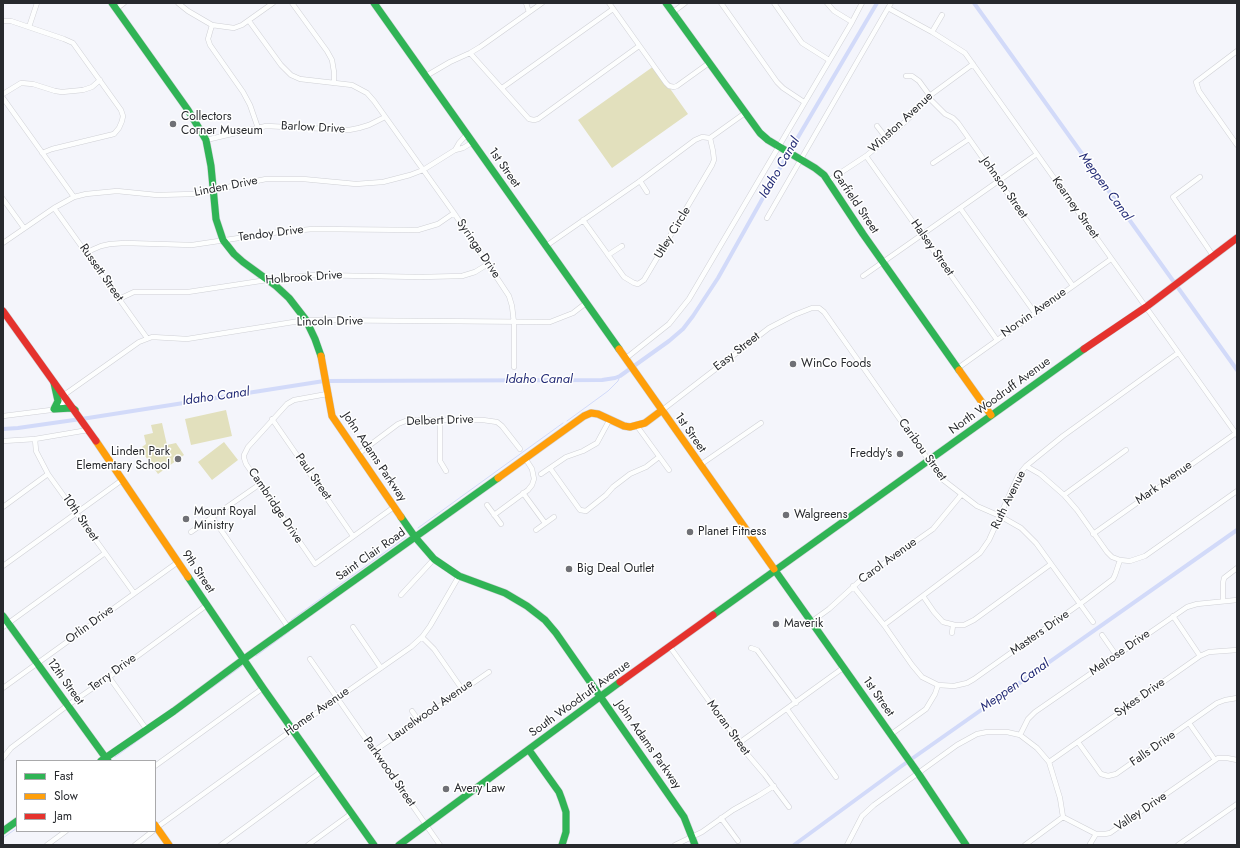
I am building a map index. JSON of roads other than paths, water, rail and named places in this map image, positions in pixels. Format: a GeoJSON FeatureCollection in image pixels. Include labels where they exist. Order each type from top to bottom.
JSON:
{"type":"FeatureCollection","features":[{"type":"Feature","properties":{"kind":"street"},"geometry":{"type":"LineString","coordinates":[[29,27],[37,3]]}},
{"type":"Feature","properties":{"kind":"street"},"geometry":{"type":"LineString","coordinates":[[114,6],[124,3]]}},
{"type":"Feature","properties":{"kind":"street"},"geometry":{"type":"LineString","coordinates":[[178,3],[212,26],[234,28],[249,21],[273,3]]}},
{"type":"Feature","properties":{"kind":"street"},"geometry":{"type":"LineString","coordinates":[[292,3],[327,51],[333,66],[334,82]]}},
{"type":"Feature","properties":{"kind":"street","name":"1st Street"},"geometry":{"type":"LineString","coordinates":[[374,3],[918,772],[966,845]]}},
{"type":"Feature","properties":{"kind":"street","name":"1st Street"},"geometry":{"type":"LineString","coordinates":[[378,3],[396,34]]}},
{"type":"Feature","properties":{"kind":"street"},"geometry":{"type":"LineString","coordinates":[[526,3],[529,12]]}},
{"type":"Feature","properties":{"kind":"street"},"geometry":{"type":"LineString","coordinates":[[426,76],[450,62],[470,53],[542,3]]}},
{"type":"Feature","properties":{"kind":"street"},"geometry":{"type":"LineString","coordinates":[[609,3],[669,86],[674,87],[709,63]]}},
{"type":"Feature","properties":{"kind":"street","name":"Garfield Street"},"geometry":{"type":"LineString","coordinates":[[666,3],[760,133],[815,168],[828,181],[862,234],[991,415]]}},
{"type":"Feature","properties":{"kind":"street"},"geometry":{"type":"LineString","coordinates":[[672,12],[685,3]]}},
{"type":"Feature","properties":{"kind":"street"},"geometry":{"type":"LineString","coordinates":[[721,3],[782,88],[804,102]]}},
{"type":"Feature","properties":{"kind":"street"},"geometry":{"type":"LineString","coordinates":[[774,3],[802,43],[829,60]]}},
{"type":"Feature","properties":{"kind":"street"},"geometry":{"type":"LineString","coordinates":[[827,3],[834,11],[852,22]]}},
{"type":"Feature","properties":{"kind":"street"},"geometry":{"type":"LineString","coordinates":[[627,361],[669,324],[686,303],[782,148],[804,102],[862,3]]}},
{"type":"Feature","properties":{"kind":"street"},"geometry":{"type":"LineString","coordinates":[[767,218],[798,157],[890,5]]}},
{"type":"Feature","properties":{"kind":"street","name":"Kearney Street"},"geometry":{"type":"LineString","coordinates":[[890,5],[965,53],[1236,434]]}},
{"type":"Feature","properties":{"kind":"street","name":"John Adams Parkway"},"geometry":{"type":"LineString","coordinates":[[114,6],[188,110],[206,140],[211,166],[216,219],[223,240],[234,254],[289,298],[306,320],[319,348],[332,416],[394,507],[415,537],[434,559],[459,576],[505,593],[536,612],[556,633],[684,817],[696,845]]}},
{"type":"Feature","properties":{"kind":"street"},"geometry":{"type":"LineString","coordinates":[[502,88],[613,8]]}},
{"type":"Feature","properties":{"kind":"street"},"geometry":{"type":"LineString","coordinates":[[932,32],[942,15]]}},
{"type":"Feature","properties":{"kind":"street"},"geometry":{"type":"LineString","coordinates":[[3,21],[10,21],[64,38],[73,43],[121,110],[123,116],[122,122],[117,131],[110,135],[42,152]]}},
{"type":"Feature","properties":{"kind":"street"},"geometry":{"type":"LineString","coordinates":[[249,21],[280,65],[291,75],[300,79],[352,85],[363,90],[374,100],[385,117]]}},
{"type":"Feature","properties":{"kind":"street"},"geometry":{"type":"LineString","coordinates":[[212,26],[208,39],[210,45],[244,92],[258,128]]}},
{"type":"Feature","properties":{"kind":"street"},"geometry":{"type":"LineString","coordinates":[[470,53],[529,119],[534,120],[538,119],[639,46]]}},
{"type":"Feature","properties":{"kind":"street"},"geometry":{"type":"LineString","coordinates":[[1237,51],[1196,82],[1199,91],[1237,145]]}},
{"type":"Feature","properties":{"kind":"street","name":"Winston Avenue"},"geometry":{"type":"LineString","coordinates":[[828,181],[866,156],[887,139],[929,96],[973,64]]}},
{"type":"Feature","properties":{"kind":"street","name":"Johnson Street"},"geometry":{"type":"LineString","coordinates":[[906,76],[912,76],[919,81],[929,96],[945,114],[958,123],[1073,286]]}},
{"type":"Feature","properties":{"kind":"street"},"geometry":{"type":"LineString","coordinates":[[3,94],[21,83],[33,84],[55,92],[62,92],[83,90],[92,87],[100,80]]}},
{"type":"Feature","properties":{"kind":"street"},"geometry":{"type":"LineString","coordinates":[[3,98],[74,197]]}},
{"type":"Feature","properties":{"kind":"street"},"geometry":{"type":"LineString","coordinates":[[546,246],[640,181],[695,140],[702,137],[710,138],[745,113]]}},
{"type":"Feature","properties":{"kind":"street","name":"Barlow Drive"},"geometry":{"type":"LineString","coordinates":[[206,140],[274,125],[349,130],[370,125],[385,117]]}},
{"type":"Feature","properties":{"kind":"street","name":"Syringa Drive"},"geometry":{"type":"LineString","coordinates":[[385,117],[454,213],[509,296],[514,323],[514,367]]}},
{"type":"Feature","properties":{"kind":"street"},"geometry":{"type":"LineString","coordinates":[[876,126],[887,139]]}},
{"type":"Feature","properties":{"kind":"street","name":"Linden Drive"},"geometry":{"type":"LineString","coordinates":[[455,150],[467,134]]}},
{"type":"Feature","properties":{"kind":"street","name":"Utley Circle"},"geometry":{"type":"LineString","coordinates":[[583,220],[627,280],[634,284],[638,284],[644,280],[712,165],[714,160],[710,138]]}},
{"type":"Feature","properties":{"kind":"street"},"geometry":{"type":"LineString","coordinates":[[933,163],[969,139]]}},
{"type":"Feature","properties":{"kind":"street","name":"Linden Drive"},"geometry":{"type":"LineString","coordinates":[[3,243],[54,208],[74,197],[86,194],[111,191],[169,195],[194,194],[266,179],[303,179],[356,184],[383,182],[423,170],[455,150],[463,148],[473,142]]}},
{"type":"Feature","properties":{"kind":"street"},"geometry":{"type":"LineString","coordinates":[[863,276],[1036,154]]}},
{"type":"Feature","properties":{"kind":"street","name":"Halsey Street"},"geometry":{"type":"LineString","coordinates":[[866,156],[997,340]]}},
{"type":"Feature","properties":{"kind":"street"},"geometry":{"type":"LineString","coordinates":[[1200,177],[1174,197],[1214,257]]}},
{"type":"Feature","properties":{"kind":"street"},"geometry":{"type":"LineString","coordinates":[[640,181],[647,192]]}},
{"type":"Feature","properties":{"kind":"street"},"geometry":{"type":"LineString","coordinates":[[3,199],[24,228]]}},
{"type":"Feature","properties":{"kind":"street","name":"Russett Street"},"geometry":{"type":"LineString","coordinates":[[54,208],[87,252],[147,338]]}},
{"type":"Feature","properties":{"kind":"street"},"geometry":{"type":"LineString","coordinates":[[960,208],[1035,312]]}},
{"type":"Feature","properties":{"kind":"street","name":"Tendoy Drive"},"geometry":{"type":"LineString","coordinates":[[87,252],[101,246],[115,244],[192,245],[313,229],[418,230],[438,224],[454,213]]}},
{"type":"Feature","properties":{"kind":"street","name":"North Woodruff Avenue"},"geometry":{"type":"LineString","coordinates":[[775,571],[1072,357],[1173,288],[1237,238]]}},
{"type":"Feature","properties":{"kind":"street"},"geometry":{"type":"LineString","coordinates":[[608,255],[622,246]]}},
{"type":"Feature","properties":{"kind":"street","name":"Norvin Avenue"},"geometry":{"type":"LineString","coordinates":[[958,368],[1111,259]]}},
{"type":"Feature","properties":{"kind":"street","name":"Holbrook Drive"},"geometry":{"type":"LineString","coordinates":[[119,299],[134,292],[188,292],[267,280],[314,276],[462,276],[475,272],[488,264]]}},
{"type":"Feature","properties":{"kind":"street","name":"Lincoln Drive"},"geometry":{"type":"LineString","coordinates":[[54,409],[65,397],[134,345],[147,338],[159,337],[187,339],[306,320],[514,323],[550,322],[573,313],[586,303]]}},
{"type":"Feature","properties":{"kind":"street","name":"Easy Street"},"geometry":{"type":"LineString","coordinates":[[662,411],[769,328],[794,315],[812,308],[819,308]]}},
{"type":"Feature","properties":{"kind":"street","name":"Caribou Street"},"geometry":{"type":"LineString","coordinates":[[819,308],[828,318],[942,479],[977,506],[1000,516],[1021,528],[1036,543],[1093,622]]}},
{"type":"Feature","properties":{"kind":"street","name":"9th Street"},"geometry":{"type":"LineString","coordinates":[[3,311],[75,410],[122,480],[170,545],[178,562],[263,688],[374,845]]}},
{"type":"Feature","properties":{"kind":"street","name":"Ruth Avenue"},"geometry":{"type":"LineString","coordinates":[[884,625],[980,553],[989,540],[1018,476],[1026,466],[1069,431],[1178,353]]}},
{"type":"Feature","properties":{"kind":"street"},"geometry":{"type":"LineString","coordinates":[[52,379],[58,401],[54,409]]}},
{"type":"Feature","properties":{"kind":"street","name":"Cambridge Drive"},"geometry":{"type":"LineString","coordinates":[[326,391],[290,401],[248,447],[244,455],[246,464],[315,564],[394,507]]}},
{"type":"Feature","properties":{"kind":"street"},"geometry":{"type":"LineString","coordinates":[[3,416],[54,409],[72,408],[75,410]]}},
{"type":"Feature","properties":{"kind":"street"},"geometry":{"type":"LineString","coordinates":[[662,411],[645,423],[637,426],[669,470]]}},
{"type":"Feature","properties":{"kind":"street","name":"Saint Clair Road"},"geometry":{"type":"LineString","coordinates":[[105,760],[244,658],[584,416],[594,413],[627,427],[637,426]]}},
{"type":"Feature","properties":{"kind":"street","name":"Paul Street"},"geometry":{"type":"LineString","coordinates":[[272,419],[353,536]]}},
{"type":"Feature","properties":{"kind":"street"},"geometry":{"type":"LineString","coordinates":[[541,474],[566,457],[583,451],[597,443],[610,419]]}},
{"type":"Feature","properties":{"kind":"street","name":"Delbert Drive"},"geometry":{"type":"LineString","coordinates":[[358,454],[398,424],[408,420],[483,420],[497,422],[502,426],[520,449]]}},
{"type":"Feature","properties":{"kind":"street"},"geometry":{"type":"LineString","coordinates":[[440,420],[440,462],[446,471]]}},
{"type":"Feature","properties":{"kind":"street"},"geometry":{"type":"LineString","coordinates":[[700,465],[761,423]]}},
{"type":"Feature","properties":{"kind":"street"},"geometry":{"type":"LineString","coordinates":[[3,441],[35,439],[86,427]]}},
{"type":"Feature","properties":{"kind":"street","name":"Mark Avenue"},"geometry":{"type":"LineString","coordinates":[[1093,534],[1236,434]]}},
{"type":"Feature","properties":{"kind":"street","name":"10th Street"},"geometry":{"type":"LineString","coordinates":[[35,439],[36,451],[48,474],[134,594]]}},
{"type":"Feature","properties":{"kind":"street"},"geometry":{"type":"LineString","coordinates":[[1064,495],[1126,450]]}},
{"type":"Feature","properties":{"kind":"street"},"geometry":{"type":"LineString","coordinates":[[550,468],[580,510],[586,511],[630,474],[646,467],[659,457]]}},
{"type":"Feature","properties":{"kind":"street"},"geometry":{"type":"LineString","coordinates":[[494,515],[528,490],[534,479],[532,469],[525,458]]}},
{"type":"Feature","properties":{"kind":"street"},"geometry":{"type":"LineString","coordinates":[[1026,466],[1040,474],[1064,495],[1077,510],[1107,552],[1112,557],[1120,560],[1130,561],[1145,556],[1237,491]]}},
{"type":"Feature","properties":{"kind":"street"},"geometry":{"type":"LineString","coordinates":[[3,507],[48,474]]}},
{"type":"Feature","properties":{"kind":"street"},"geometry":{"type":"LineString","coordinates":[[3,566],[122,480]]}},
{"type":"Feature","properties":{"kind":"street"},"geometry":{"type":"LineString","coordinates":[[191,532],[260,484]]}},
{"type":"Feature","properties":{"kind":"street"},"geometry":{"type":"LineString","coordinates":[[523,493],[545,523]]}},
{"type":"Feature","properties":{"kind":"street","name":"Carol Avenue"},"geometry":{"type":"LineString","coordinates":[[811,622],[829,609],[853,586],[932,529],[961,494]]}},
{"type":"Feature","properties":{"kind":"street"},"geometry":{"type":"LineString","coordinates":[[487,505],[501,524]]}},
{"type":"Feature","properties":{"kind":"street"},"geometry":{"type":"LineString","coordinates":[[212,517],[288,627]]}},
{"type":"Feature","properties":{"kind":"street"},"geometry":{"type":"LineString","coordinates":[[536,530],[554,517]]}},
{"type":"Feature","properties":{"kind":"street"},"geometry":{"type":"LineString","coordinates":[[6,625],[105,554]]}},
{"type":"Feature","properties":{"kind":"street"},"geometry":{"type":"LineString","coordinates":[[401,595],[434,559]]}},
{"type":"Feature","properties":{"kind":"street","name":"Masters Drive"},"geometry":{"type":"LineString","coordinates":[[853,586],[884,625],[919,674],[938,685],[954,686],[967,683],[974,679],[1076,608],[1080,603],[1113,578],[1120,560]]}},
{"type":"Feature","properties":{"kind":"street","name":"Orlin Drive"},"geometry":{"type":"LineString","coordinates":[[3,688],[178,562]]}},
{"type":"Feature","properties":{"kind":"street"},"geometry":{"type":"LineString","coordinates":[[923,596],[940,619],[948,624],[964,625],[969,623],[1051,564]]}},
{"type":"Feature","properties":{"kind":"street"},"geometry":{"type":"LineString","coordinates":[[1223,601],[1224,578],[1237,568]]}},
{"type":"Feature","properties":{"kind":"street","name":"South Woodruff Avenue"},"geometry":{"type":"LineString","coordinates":[[399,845],[601,696],[670,648],[775,571]]}},
{"type":"Feature","properties":{"kind":"street","name":"Homer Avenue"},"geometry":{"type":"LineString","coordinates":[[156,827],[411,647],[422,637],[437,616],[459,576]]}},
{"type":"Feature","properties":{"kind":"street","name":"Melrose Drive"},"geometry":{"type":"LineString","coordinates":[[1020,735],[1028,719],[1035,712],[1187,607],[1197,604],[1237,600]]}},
{"type":"Feature","properties":{"kind":"street","name":"Terry Drive"},"geometry":{"type":"LineString","coordinates":[[3,758],[11,748],[68,705],[109,677],[207,605]]}},
{"type":"Feature","properties":{"kind":"street","name":"12th Street"},"geometry":{"type":"LineString","coordinates":[[3,616],[6,625],[38,663],[105,760]]}},
{"type":"Feature","properties":{"kind":"street"},"geometry":{"type":"LineString","coordinates":[[1173,616],[1200,656]]}},
{"type":"Feature","properties":{"kind":"street"},"geometry":{"type":"LineString","coordinates":[[952,633],[953,625]]}},
{"type":"Feature","properties":{"kind":"street"},"geometry":{"type":"LineString","coordinates":[[353,627],[380,668]]}},
{"type":"Feature","properties":{"kind":"street"},"geometry":{"type":"LineString","coordinates":[[1102,635],[1116,655]]}},
{"type":"Feature","properties":{"kind":"street"},"geometry":{"type":"LineString","coordinates":[[422,637],[434,649],[462,689]]}},
{"type":"Feature","properties":{"kind":"street","name":"Moran Street"},"geometry":{"type":"LineString","coordinates":[[670,648],[739,743],[789,807]]}},
{"type":"Feature","properties":{"kind":"street"},"geometry":{"type":"LineString","coordinates":[[751,648],[757,650],[796,703]]}},
{"type":"Feature","properties":{"kind":"street","name":"Sykes Drive"},"geometry":{"type":"LineString","coordinates":[[1049,762],[1200,656],[1209,652],[1237,650]]}},
{"type":"Feature","properties":{"kind":"street","name":"Parkwood Street"},"geometry":{"type":"LineString","coordinates":[[310,659],[440,845]]}},
{"type":"Feature","properties":{"kind":"street"},"geometry":{"type":"LineString","coordinates":[[739,743],[843,668]]}},
{"type":"Feature","properties":{"kind":"street","name":"Laurelwood Avenue"},"geometry":{"type":"LineString","coordinates":[[374,751],[419,721],[462,689],[489,672]]}},
{"type":"Feature","properties":{"kind":"street"},"geometry":{"type":"LineString","coordinates":[[109,677],[147,730]]}},
{"type":"Feature","properties":{"kind":"street"},"geometry":{"type":"LineString","coordinates":[[890,734],[926,709],[935,694],[938,685]]}},
{"type":"Feature","properties":{"kind":"street"},"geometry":{"type":"LineString","coordinates":[[156,765],[263,688]]}},
{"type":"Feature","properties":{"kind":"street","name":"Falls Drive"},"geometry":{"type":"LineString","coordinates":[[1078,742],[1101,774],[1108,776],[1116,774],[1217,703],[1237,698]]}},
{"type":"Feature","properties":{"kind":"street"},"geometry":{"type":"LineString","coordinates":[[787,709],[836,777]]}},
{"type":"Feature","properties":{"kind":"street"},"geometry":{"type":"LineString","coordinates":[[412,712],[419,721]]}},
{"type":"Feature","properties":{"kind":"street"},"geometry":{"type":"LineString","coordinates":[[1189,723],[1215,760],[1219,758],[1237,760]]}},
{"type":"Feature","properties":{"kind":"street"},"geometry":{"type":"LineString","coordinates":[[847,845],[862,816],[918,772],[957,745],[977,734],[993,731],[1020,735],[1032,743],[1049,762],[1060,798],[1063,816]]}},
{"type":"Feature","properties":{"kind":"street"},"geometry":{"type":"LineString","coordinates":[[529,750],[559,792],[563,801],[566,812],[566,826],[562,845]]}},
{"type":"Feature","properties":{"kind":"street","name":"Valley Drive"},"geometry":{"type":"LineString","coordinates":[[1096,834],[1110,833],[1215,760]]}},
{"type":"Feature","properties":{"kind":"street"},"geometry":{"type":"LineString","coordinates":[[221,845],[322,771]]}},
{"type":"Feature","properties":{"kind":"street"},"geometry":{"type":"LineString","coordinates":[[675,845],[693,837],[774,786]]}},
{"type":"Feature","properties":{"kind":"street"},"geometry":{"type":"LineString","coordinates":[[1178,845],[1237,804]]}},
{"type":"Feature","properties":{"kind":"street"},"geometry":{"type":"LineString","coordinates":[[308,845],[352,814]]}},
{"type":"Feature","properties":{"kind":"street"},"geometry":{"type":"LineString","coordinates":[[1063,816],[1096,834],[1090,844]]}},
{"type":"Feature","properties":{"kind":"street"},"geometry":{"type":"LineString","coordinates":[[1025,845],[1032,843],[1063,816]]}},
{"type":"Feature","properties":{"kind":"street"},"geometry":{"type":"LineString","coordinates":[[721,818],[738,841]]}},
{"type":"Feature","properties":{"kind":"street"},"geometry":{"type":"LineString","coordinates":[[3,831],[16,822]]}},
{"type":"Feature","properties":{"kind":"street"},"geometry":{"type":"LineString","coordinates":[[156,829],[169,845]]}},
{"type":"Feature","properties":{"kind":"street"},"geometry":{"type":"LineString","coordinates":[[48,845],[65,832]]}},
{"type":"Feature","properties":{"kind":"street","name":"Homer Avenue"},"geometry":{"type":"LineString","coordinates":[[135,845],[150,832]]}},
{"type":"Feature","properties":{"kind":"waterway","name":"Idaho Canal"},"geometry":{"type":"LineString","coordinates":[[3,429],[88,418],[324,381],[602,380],[620,376],[669,341],[683,329],[693,316],[718,278],[774,178],[877,3]]}},
{"type":"Feature","properties":{"kind":"waterway","name":"Meppen Canal"},"geometry":{"type":"LineString","coordinates":[[974,3],[1237,370]]}},
{"type":"Feature","properties":{"kind":"waterway"},"geometry":{"type":"LineString","coordinates":[[567,421],[608,391],[618,381],[620,376]]}},
{"type":"Feature","properties":{"kind":"waterway"},"geometry":{"type":"LineString","coordinates":[[418,528],[563,423]]}},
{"type":"Feature","properties":{"kind":"waterway","name":"Meppen Canal"},"geometry":{"type":"LineString","coordinates":[[794,845],[903,765],[1237,530]]}},
{"type":"Feature","properties":{"kind":"waterway"},"geometry":{"type":"LineString","coordinates":[[291,620],[406,537]]}},
{"type":"Feature","properties":{"kind":"waterway"},"geometry":{"type":"LineString","coordinates":[[256,656],[290,631]]}},
{"type":"Feature","properties":{"kind":"waterway"},"geometry":{"type":"LineString","coordinates":[[210,689],[242,666]]}},
{"type":"Feature","properties":{"kind":"waterway"},"geometry":{"type":"LineString","coordinates":[[115,757],[154,729]]}},
{"type":"Feature","properties":{"kind":"waterway"},"geometry":{"type":"LineString","coordinates":[[3,838],[16,829]]}},
{"type":"Feature","properties":{"kind":"place","name":"Collectors Corner Museum"},"geometry":{"type":"Point","coordinates":[173,124]}},
{"type":"Feature","properties":{"kind":"place","name":"WinCo Foods"},"geometry":{"type":"Point","coordinates":[793,364]}},
{"type":"Feature","properties":{"kind":"place","name":"Freddy's"},"geometry":{"type":"Point","coordinates":[900,454]}},
{"type":"Feature","properties":{"kind":"place","name":"Linden Park Elementary School"},"geometry":{"type":"Point","coordinates":[178,459]}},
{"type":"Feature","properties":{"kind":"place","name":"Walgreens"},"geometry":{"type":"Point","coordinates":[786,515]}},
{"type":"Feature","properties":{"kind":"place","name":"Mount Royal Ministry"},"geometry":{"type":"Point","coordinates":[186,519]}},
{"type":"Feature","properties":{"kind":"place","name":"Planet Fitness"},"geometry":{"type":"Point","coordinates":[690,532]}},
{"type":"Feature","properties":{"kind":"place","name":"Big Deal Outlet"},"geometry":{"type":"Point","coordinates":[569,569]}},
{"type":"Feature","properties":{"kind":"place","name":"Maverik"},"geometry":{"type":"Point","coordinates":[776,624]}},
{"type":"Feature","properties":{"kind":"place","name":"Avery Law"},"geometry":{"type":"Point","coordinates":[446,789]}}]}
